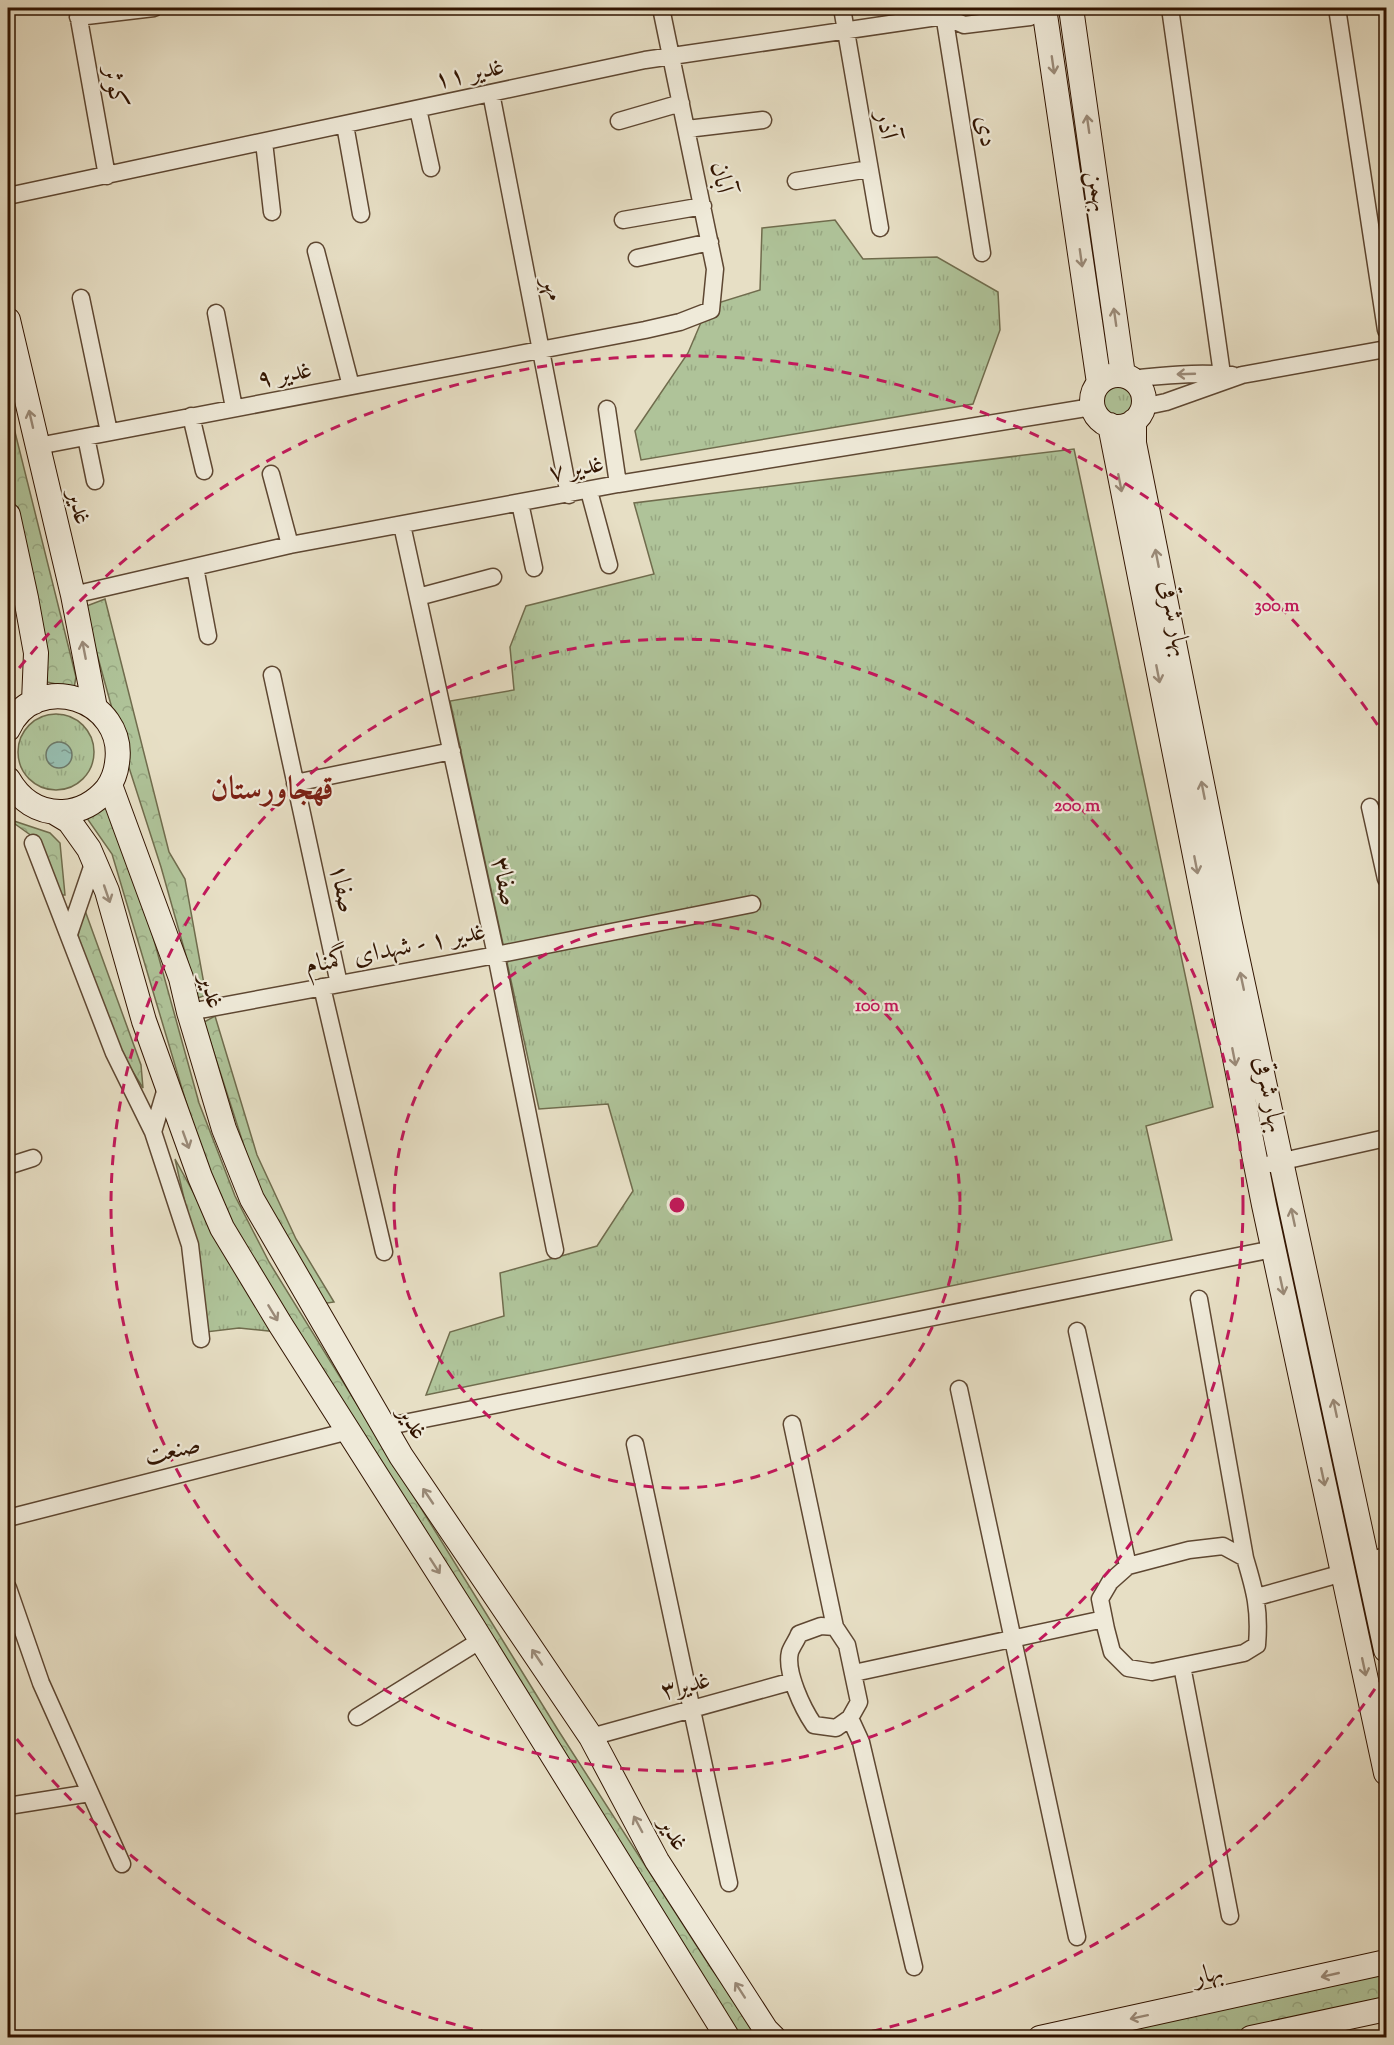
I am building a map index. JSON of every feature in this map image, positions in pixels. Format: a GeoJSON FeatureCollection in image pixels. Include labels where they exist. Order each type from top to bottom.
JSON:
{"type":"FeatureCollection","features":[{"type":"Feature","properties":{"kind":"street"},"geometry":{"type":"LineString","coordinates":[[78,12],[154,8]]}},
{"type":"Feature","properties":{"kind":"street","name":"آبان"},"geometry":{"type":"LineString","coordinates":[[661,8],[715,269],[711,310]]}},
{"type":"Feature","properties":{"kind":"street","name":"آذر"},"geometry":{"type":"LineString","coordinates":[[842,8],[880,228]]}},
{"type":"Feature","properties":{"kind":"street"},"geometry":{"type":"LineString","coordinates":[[948,10],[964,25],[1030,17],[1043,8]]}},
{"type":"Feature","properties":{"kind":"street","name":"بهمن"},"geometry":{"type":"LineString","coordinates":[[1043,8],[1099,383]]}},
{"type":"Feature","properties":{"kind":"street","name":"بهمن"},"geometry":{"type":"LineString","coordinates":[[1071,8],[1126,377]]}},
{"type":"Feature","properties":{"kind":"street"},"geometry":{"type":"LineString","coordinates":[[1170,8],[1222,374]]}},
{"type":"Feature","properties":{"kind":"street"},"geometry":{"type":"LineString","coordinates":[[1337,8],[1386,330]]}},
{"type":"Feature","properties":{"kind":"street","name":"غدیر ۱۱"},"geometry":{"type":"LineString","coordinates":[[8,196],[645,60],[845,30],[948,10]]}},
{"type":"Feature","properties":{"kind":"street","name":"دی"},"geometry":{"type":"LineString","coordinates":[[948,10],[982,254]]}},
{"type":"Feature","properties":{"kind":"street","name":"کوثر"},"geometry":{"type":"LineString","coordinates":[[78,12],[107,176]]}},
{"type":"Feature","properties":{"kind":"street","name":"مهر"},"geometry":{"type":"LineString","coordinates":[[491,93],[569,495]]}},
{"type":"Feature","properties":{"kind":"street"},"geometry":{"type":"LineString","coordinates":[[619,121],[681,103]]}},
{"type":"Feature","properties":{"kind":"street"},"geometry":{"type":"LineString","coordinates":[[418,109],[431,168]]}},
{"type":"Feature","properties":{"kind":"street"},"geometry":{"type":"LineString","coordinates":[[687,129],[763,120]]}},
{"type":"Feature","properties":{"kind":"street"},"geometry":{"type":"LineString","coordinates":[[345,125],[361,214]]}},
{"type":"Feature","properties":{"kind":"street"},"geometry":{"type":"LineString","coordinates":[[264,142],[272,212]]}},
{"type":"Feature","properties":{"kind":"street"},"geometry":{"type":"LineString","coordinates":[[796,180],[869,169]]}},
{"type":"Feature","properties":{"kind":"street"},"geometry":{"type":"LineString","coordinates":[[623,220],[703,206]]}},
{"type":"Feature","properties":{"kind":"street"},"geometry":{"type":"LineString","coordinates":[[637,258],[710,242]]}},
{"type":"Feature","properties":{"kind":"street"},"geometry":{"type":"LineString","coordinates":[[316,251],[351,386]]}},
{"type":"Feature","properties":{"kind":"street"},"geometry":{"type":"LineString","coordinates":[[81,298],[109,432]]}},
{"type":"Feature","properties":{"kind":"street","name":"غدیر ۹"},"geometry":{"type":"LineString","coordinates":[[38,446],[680,322],[711,310]]}},
{"type":"Feature","properties":{"kind":"street"},"geometry":{"type":"LineString","coordinates":[[216,313],[234,408]]}},
{"type":"Feature","properties":{"kind":"street","name":"غدیر"},"geometry":{"type":"LineString","coordinates":[[8,320],[73,595],[95,708]]}},
{"type":"Feature","properties":{"kind":"street"},"geometry":{"type":"LineString","coordinates":[[1242,375],[1167,374],[1106,378],[1094,390],[1092,407],[1096,415],[1110,425],[1118,427],[1138,414],[1166,402],[1242,375],[1386,349]]}},
{"type":"Feature","properties":{"kind":"street"},"geometry":{"type":"LineString","coordinates":[[1126,377],[1141,391],[1138,414]]}},
{"type":"Feature","properties":{"kind":"street","name":"غدیر ۷"},"geometry":{"type":"LineString","coordinates":[[73,595],[291,546],[618,484],[1092,407]]}},
{"type":"Feature","properties":{"kind":"street"},"geometry":{"type":"LineString","coordinates":[[607,409],[618,484]]}},
{"type":"Feature","properties":{"kind":"street","name":"بهار شرقی"},"geometry":{"type":"LineString","coordinates":[[1138,414],[1134,443],[1230,924],[1281,1161],[1377,1559],[1386,1650]]}},
{"type":"Feature","properties":{"kind":"street"},"geometry":{"type":"LineString","coordinates":[[191,416],[204,471]]}},
{"type":"Feature","properties":{"kind":"street","name":"بهار شرقی"},"geometry":{"type":"LineString","coordinates":[[1110,425],[1257,1167],[1386,1773]]}},
{"type":"Feature","properties":{"kind":"street"},"geometry":{"type":"LineString","coordinates":[[86,436],[95,481]]}},
{"type":"Feature","properties":{"kind":"street"},"geometry":{"type":"LineString","coordinates":[[271,474],[291,546]]}},
{"type":"Feature","properties":{"kind":"street"},"geometry":{"type":"LineString","coordinates":[[589,491],[609,565]]}},
{"type":"Feature","properties":{"kind":"street"},"geometry":{"type":"LineString","coordinates":[[520,503],[534,568]]}},
{"type":"Feature","properties":{"kind":"street"},"geometry":{"type":"LineString","coordinates":[[8,515],[36,653],[34,702]]}},
{"type":"Feature","properties":{"kind":"street","name":"صفا۳"},"geometry":{"type":"LineString","coordinates":[[402,525],[496,955],[555,1250]]}},
{"type":"Feature","properties":{"kind":"street"},"geometry":{"type":"LineString","coordinates":[[195,567],[208,636]]}},
{"type":"Feature","properties":{"kind":"street"},"geometry":{"type":"LineString","coordinates":[[418,597],[493,578]]}},
{"type":"Feature","properties":{"kind":"street","name":"صفا۱"},"geometry":{"type":"LineString","coordinates":[[272,675],[339,984]]}},
{"type":"Feature","properties":{"kind":"street"},"geometry":{"type":"LineString","coordinates":[[8,729],[15,716],[34,702],[46,697],[72,697],[95,708],[105,717],[117,742],[116,770],[110,785],[86,806],[70,812],[54,812]]}},
{"type":"Feature","properties":{"kind":"street"},"geometry":{"type":"LineString","coordinates":[[296,783],[452,751]]}},
{"type":"Feature","properties":{"kind":"street","name":"غدیر"},"geometry":{"type":"LineString","coordinates":[[110,785],[181,978],[224,1129],[252,1199],[401,1456],[591,1737],[657,1861],[766,2030],[774,2037]]}},
{"type":"Feature","properties":{"kind":"street"},"geometry":{"type":"LineString","coordinates":[[10,786],[31,805],[54,812],[69,821],[88,849],[106,891],[144,1021],[200,1177],[222,1228],[280,1324],[482,1640],[728,2037]]}},
{"type":"Feature","properties":{"kind":"street"},"geometry":{"type":"LineString","coordinates":[[1370,807],[1386,879]]}},
{"type":"Feature","properties":{"kind":"street"},"geometry":{"type":"LineString","coordinates":[[33,843],[114,1053],[153,1132],[190,1245],[201,1339]]}},
{"type":"Feature","properties":{"kind":"street"},"geometry":{"type":"LineString","coordinates":[[69,934],[94,861]]}},
{"type":"Feature","properties":{"kind":"street","name":"غدیر ۱ - شهدای گمنام"},"geometry":{"type":"LineString","coordinates":[[189,1012],[496,955],[752,903]]}},
{"type":"Feature","properties":{"kind":"street"},"geometry":{"type":"LineString","coordinates":[[322,987],[384,1252]]}},
{"type":"Feature","properties":{"kind":"street"},"geometry":{"type":"LineString","coordinates":[[153,1132],[167,1085]]}},
{"type":"Feature","properties":{"kind":"street"},"geometry":{"type":"LineString","coordinates":[[1257,1167],[1386,1138]]}},
{"type":"Feature","properties":{"kind":"street"},"geometry":{"type":"LineString","coordinates":[[8,1166],[33,1158]]}},
{"type":"Feature","properties":{"kind":"street"},"geometry":{"type":"LineString","coordinates":[[384,1427],[1274,1249]]}},
{"type":"Feature","properties":{"kind":"street"},"geometry":{"type":"LineString","coordinates":[[1199,1299],[1245,1558],[1257,1597],[1259,1620],[1257,1645],[1244,1653],[1152,1672],[1128,1668],[1112,1652],[1100,1599],[1110,1582],[1128,1566],[1189,1550],[1222,1546],[1245,1558]]}},
{"type":"Feature","properties":{"kind":"street"},"geometry":{"type":"LineString","coordinates":[[1077,1331],[1128,1566]]}},
{"type":"Feature","properties":{"kind":"street"},"geometry":{"type":"LineString","coordinates":[[959,1389],[1077,1937]]}},
{"type":"Feature","properties":{"kind":"street"},"geometry":{"type":"LineString","coordinates":[[792,1424],[835,1627],[847,1644],[859,1702],[850,1718],[836,1728],[814,1725],[804,1709],[793,1681],[790,1653],[799,1634],[821,1626],[835,1627]]}},
{"type":"Feature","properties":{"kind":"street","name":"صنعت"},"geometry":{"type":"LineString","coordinates":[[8,1518],[349,1431]]}},
{"type":"Feature","properties":{"kind":"street"},"geometry":{"type":"LineString","coordinates":[[635,1444],[729,1883]]}},
{"type":"Feature","properties":{"kind":"street"},"geometry":{"type":"LineString","coordinates":[[1257,1597],[1343,1573]]}},
{"type":"Feature","properties":{"kind":"street"},"geometry":{"type":"LineString","coordinates":[[8,1588],[40,1683],[122,1864]]}},
{"type":"Feature","properties":{"kind":"street"},"geometry":{"type":"LineString","coordinates":[[854,1673],[1104,1619]]}},
{"type":"Feature","properties":{"kind":"street"},"geometry":{"type":"LineString","coordinates":[[357,1717],[482,1640]]}},
{"type":"Feature","properties":{"kind":"street"},"geometry":{"type":"LineString","coordinates":[[1182,1666],[1230,1916]]}},
{"type":"Feature","properties":{"kind":"street","name":"غدیر۳"},"geometry":{"type":"LineString","coordinates":[[591,1737],[793,1681]]}},
{"type":"Feature","properties":{"kind":"street"},"geometry":{"type":"LineString","coordinates":[[850,1718],[861,1742],[914,1967]]}},
{"type":"Feature","properties":{"kind":"street"},"geometry":{"type":"LineString","coordinates":[[8,1806],[90,1793]]}},
{"type":"Feature","properties":{"kind":"street","name":"بهار"},"geometry":{"type":"LineString","coordinates":[[1040,2037],[1386,1962]]}},
{"type":"Feature","properties":{"kind":"street"},"geometry":{"type":"LineString","coordinates":[[1251,2037],[1386,2009]]}},
{"type":"Feature","properties":{"kind":"green space"},"geometry":{"type":"Polygon","coordinates":[[[835,220],[863,259],[937,257],[998,292],[1000,330],[973,404],[641,460],[635,431],[688,353],[708,306],[760,290],[762,228],[835,220]]]}},
{"type":"Feature","properties":{"kind":"green space"},"geometry":{"type":"Polygon","coordinates":[[[1117,378],[1132,385],[1139,400],[1132,415],[1117,422],[1102,415],[1095,400],[1102,385],[1117,378]]]}},
{"type":"Feature","properties":{"kind":"green space"},"geometry":{"type":"Polygon","coordinates":[[[8,404],[76,677],[74,688],[47,682],[33,578],[8,477],[8,404]]]}},
{"type":"Feature","properties":{"kind":"green space"},"geometry":{"type":"Polygon","coordinates":[[[1074,449],[1213,1107],[1146,1126],[1172,1240],[426,1395],[450,1332],[504,1316],[500,1273],[597,1246],[633,1191],[608,1104],[539,1109],[450,701],[514,690],[510,647],[526,606],[654,574],[634,503],[1074,449]]]}},
{"type":"Feature","properties":{"kind":"green space"},"geometry":{"type":"Polygon","coordinates":[[[105,599],[169,852],[185,879],[206,995],[198,998],[161,867],[124,752],[84,607],[105,599]]]}},
{"type":"Feature","properties":{"kind":"green space"},"geometry":{"type":"Polygon","coordinates":[[[56,714],[71,717],[83,725],[91,737],[94,752],[91,767],[83,779],[71,787],[56,790],[41,787],[29,779],[21,767],[18,752],[21,737],[29,725],[41,717],[56,714]]]}},
{"type":"Feature","properties":{"kind":"green space"},"geometry":{"type":"Polygon","coordinates":[[[110,795],[136,875],[199,1103],[235,1196],[269,1262],[558,1730],[711,1968],[753,2026],[764,2037],[739,2037],[517,1688],[230,1220],[200,1149],[112,854],[84,814],[110,795]]]}},
{"type":"Feature","properties":{"kind":"green space"},"geometry":{"type":"Polygon","coordinates":[[[8,819],[50,833],[60,843],[65,895],[58,895],[36,839],[8,819]]]}},
{"type":"Feature","properties":{"kind":"green space"},"geometry":{"type":"Polygon","coordinates":[[[83,905],[141,1065],[143,1088],[121,1053],[77,943],[83,905]]]}},
{"type":"Feature","properties":{"kind":"green space"},"geometry":{"type":"Polygon","coordinates":[[[215,1016],[257,1155],[296,1239],[334,1302],[321,1304],[283,1236],[254,1177],[204,1022],[215,1016]]]}},
{"type":"Feature","properties":{"kind":"green space"},"geometry":{"type":"Polygon","coordinates":[[[175,1159],[220,1241],[279,1332],[239,1328],[206,1332],[196,1251],[175,1159]]]}},
{"type":"Feature","properties":{"kind":"green space"},"geometry":{"type":"Polygon","coordinates":[[[1386,1974],[1386,1994],[1383,1998],[1212,2037],[1058,2038],[1386,1974]]]}},
{"type":"Feature","properties":{"kind":"water"},"geometry":{"type":"Polygon","coordinates":[[[59,742],[68,746],[72,755],[68,764],[59,768],[50,764],[46,755],[50,746],[59,742]]]}},
{"type":"Feature","properties":{"kind":"district","name":"قهجاورستان"},"geometry":{"type":"Point","coordinates":[272,788]}}]}
